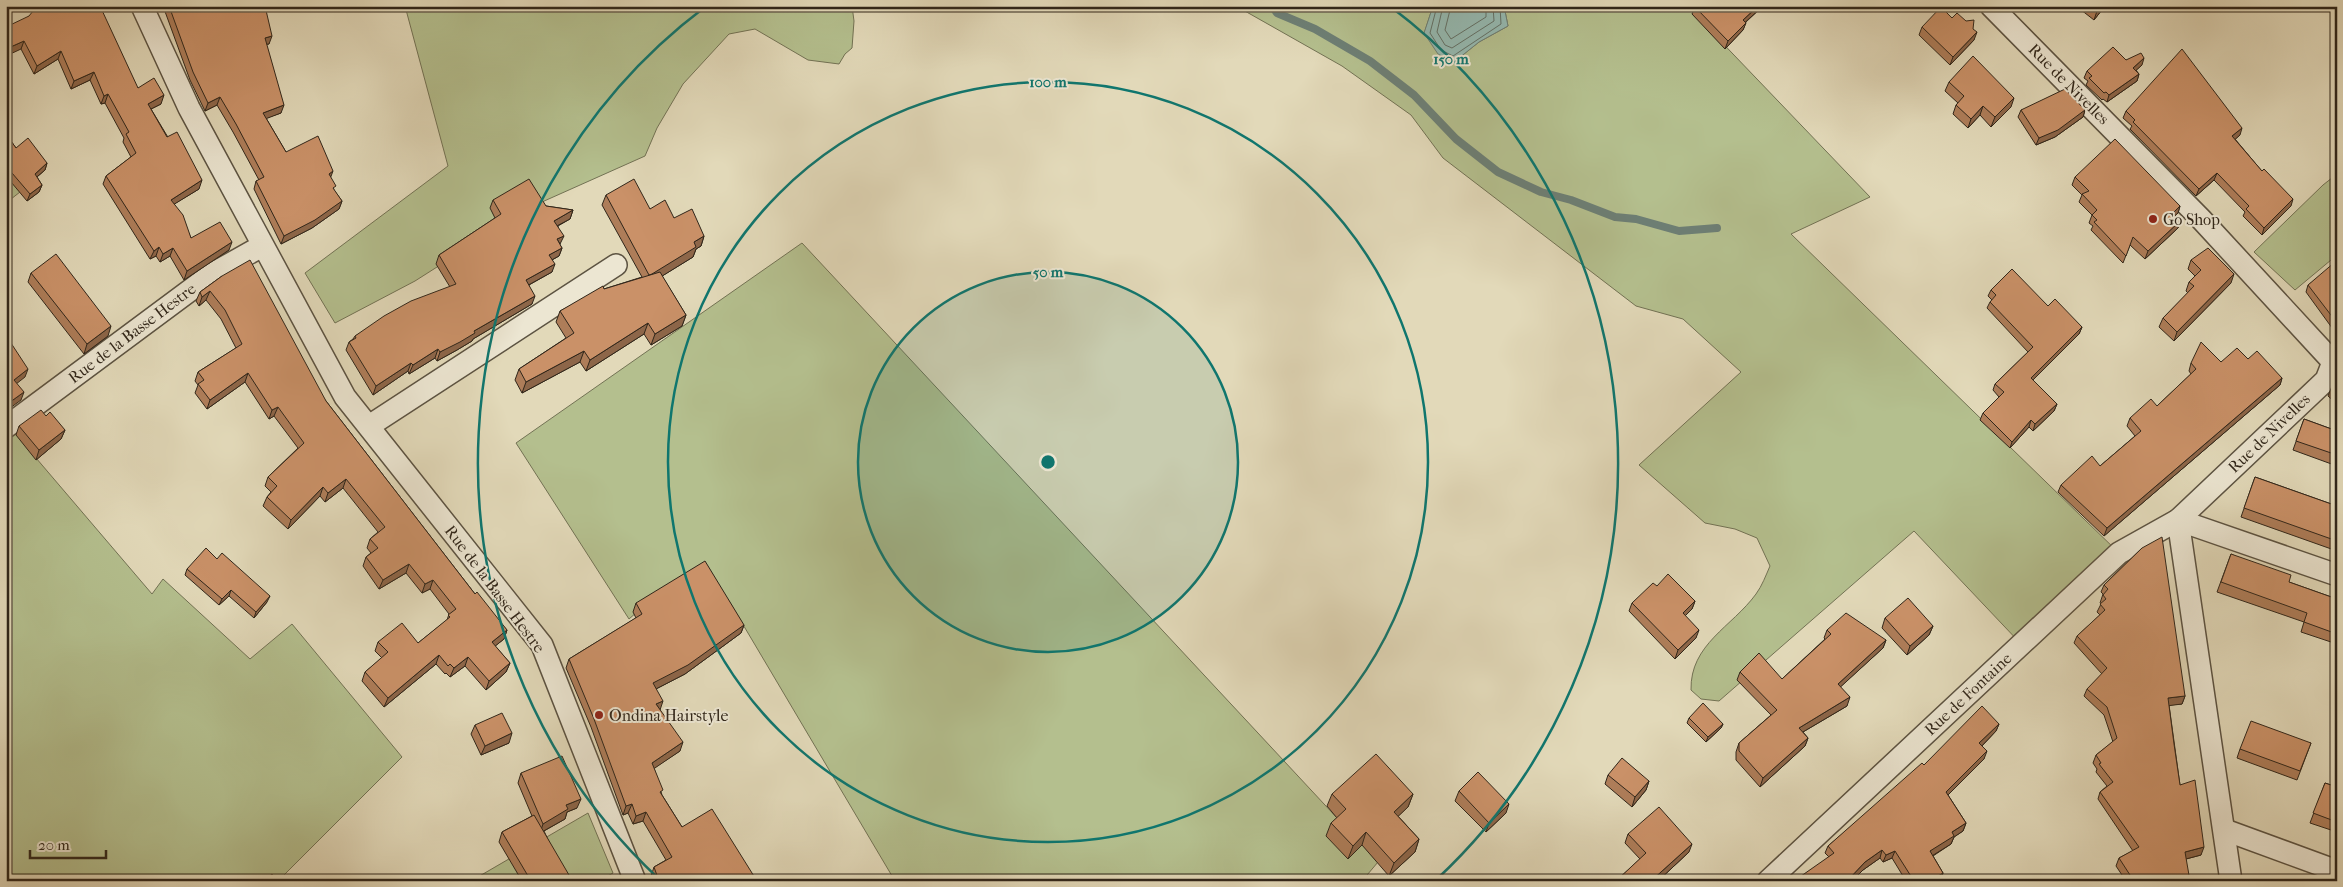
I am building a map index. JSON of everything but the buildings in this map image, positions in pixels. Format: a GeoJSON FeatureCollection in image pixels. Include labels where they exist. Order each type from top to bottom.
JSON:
{"type":"FeatureCollection","features":[{"type":"Feature","properties":{"kind":"street","name":"Rue de la Basse Hestre"},"geometry":{"type":"LineString","coordinates":[[142,6],[189,108],[331,375],[345,397],[542,645],[635,881]]}},
{"type":"Feature","properties":{"kind":"street","name":"Rue de Nivelles"},"geometry":{"type":"LineString","coordinates":[[1991,6],[2201,219],[2333,362],[2326,380],[2178,520]]}},
{"type":"Feature","properties":{"kind":"street","name":"Rue de la Basse Hestre"},"geometry":{"type":"LineString","coordinates":[[6,427],[212,274],[262,246]]}},
{"type":"Feature","properties":{"kind":"street"},"geometry":{"type":"LineString","coordinates":[[368,426],[616,265]]}},
{"type":"Feature","properties":{"kind":"street"},"geometry":{"type":"LineString","coordinates":[[2231,881],[2178,520],[2337,575]]}},
{"type":"Feature","properties":{"kind":"street","name":"Rue de Fontaine"},"geometry":{"type":"LineString","coordinates":[[1768,881],[2119,553],[2178,520]]}},
{"type":"Feature","properties":{"kind":"street"},"geometry":{"type":"LineString","coordinates":[[2225,830],[2337,872]]}},
{"type":"Feature","properties":{"kind":"green space"},"geometry":{"type":"Polygon","coordinates":[[[405,6],[852,6],[854,21],[852,48],[845,54],[839,64],[808,60],[755,29],[729,34],[683,84],[657,128],[645,156],[533,206],[415,281],[335,323],[305,273],[448,166],[405,6]]]}},
{"type":"Feature","properties":{"kind":"green space"},"geometry":{"type":"Polygon","coordinates":[[[1236,6],[1433,6],[1424,34],[1454,62],[1479,42],[1508,26],[1504,6],[1687,6],[1870,197],[1791,234],[2119,553],[2021,644],[1914,531],[1719,701],[1701,699],[1691,690],[1697,660],[1714,637],[1756,594],[1770,566],[1757,538],[1735,529],[1705,523],[1639,465],[1741,372],[1683,319],[1636,306],[1443,158],[1411,115],[1342,66],[1236,6]]]}},
{"type":"Feature","properties":{"kind":"green space"},"geometry":{"type":"Polygon","coordinates":[[[6,172],[20,192],[6,203],[6,172]]]}},
{"type":"Feature","properties":{"kind":"green space"},"geometry":{"type":"Polygon","coordinates":[[[2337,174],[2337,255],[2295,290],[2254,252],[2323,185],[2337,174]]]}},
{"type":"Feature","properties":{"kind":"green space"},"geometry":{"type":"Polygon","coordinates":[[[802,243],[1378,862],[1362,881],[895,881],[729,601],[637,612],[629,619],[516,443],[802,243]]]}},
{"type":"Feature","properties":{"kind":"green space"},"geometry":{"type":"Polygon","coordinates":[[[13,431],[152,594],[163,579],[250,659],[292,624],[402,757],[278,881],[6,881],[6,436],[13,431]]]}},
{"type":"Feature","properties":{"kind":"green space"},"geometry":{"type":"Polygon","coordinates":[[[588,813],[613,873],[599,881],[471,881],[588,813]]]}},
{"type":"Feature","properties":{"kind":"water"},"geometry":{"type":"Polygon","coordinates":[[[1433,6],[1504,6],[1508,26],[1479,42],[1454,62],[1438,54],[1424,33],[1433,6]]]}},
{"type":"Feature","properties":{"kind":"waterway"},"geometry":{"type":"LineString","coordinates":[[1272,6],[1277,13],[1315,29],[1370,61],[1414,95],[1456,139],[1498,172],[1541,192],[1571,200],[1615,217],[1636,219],[1679,231],[1717,228]]}},
{"type":"Feature","properties":{"kind":"place","name":"Go Shop"},"geometry":{"type":"Point","coordinates":[2153,219]}},
{"type":"Feature","properties":{"kind":"place","name":"Ondina Hairstyle"},"geometry":{"type":"Point","coordinates":[599,715]}}]}
